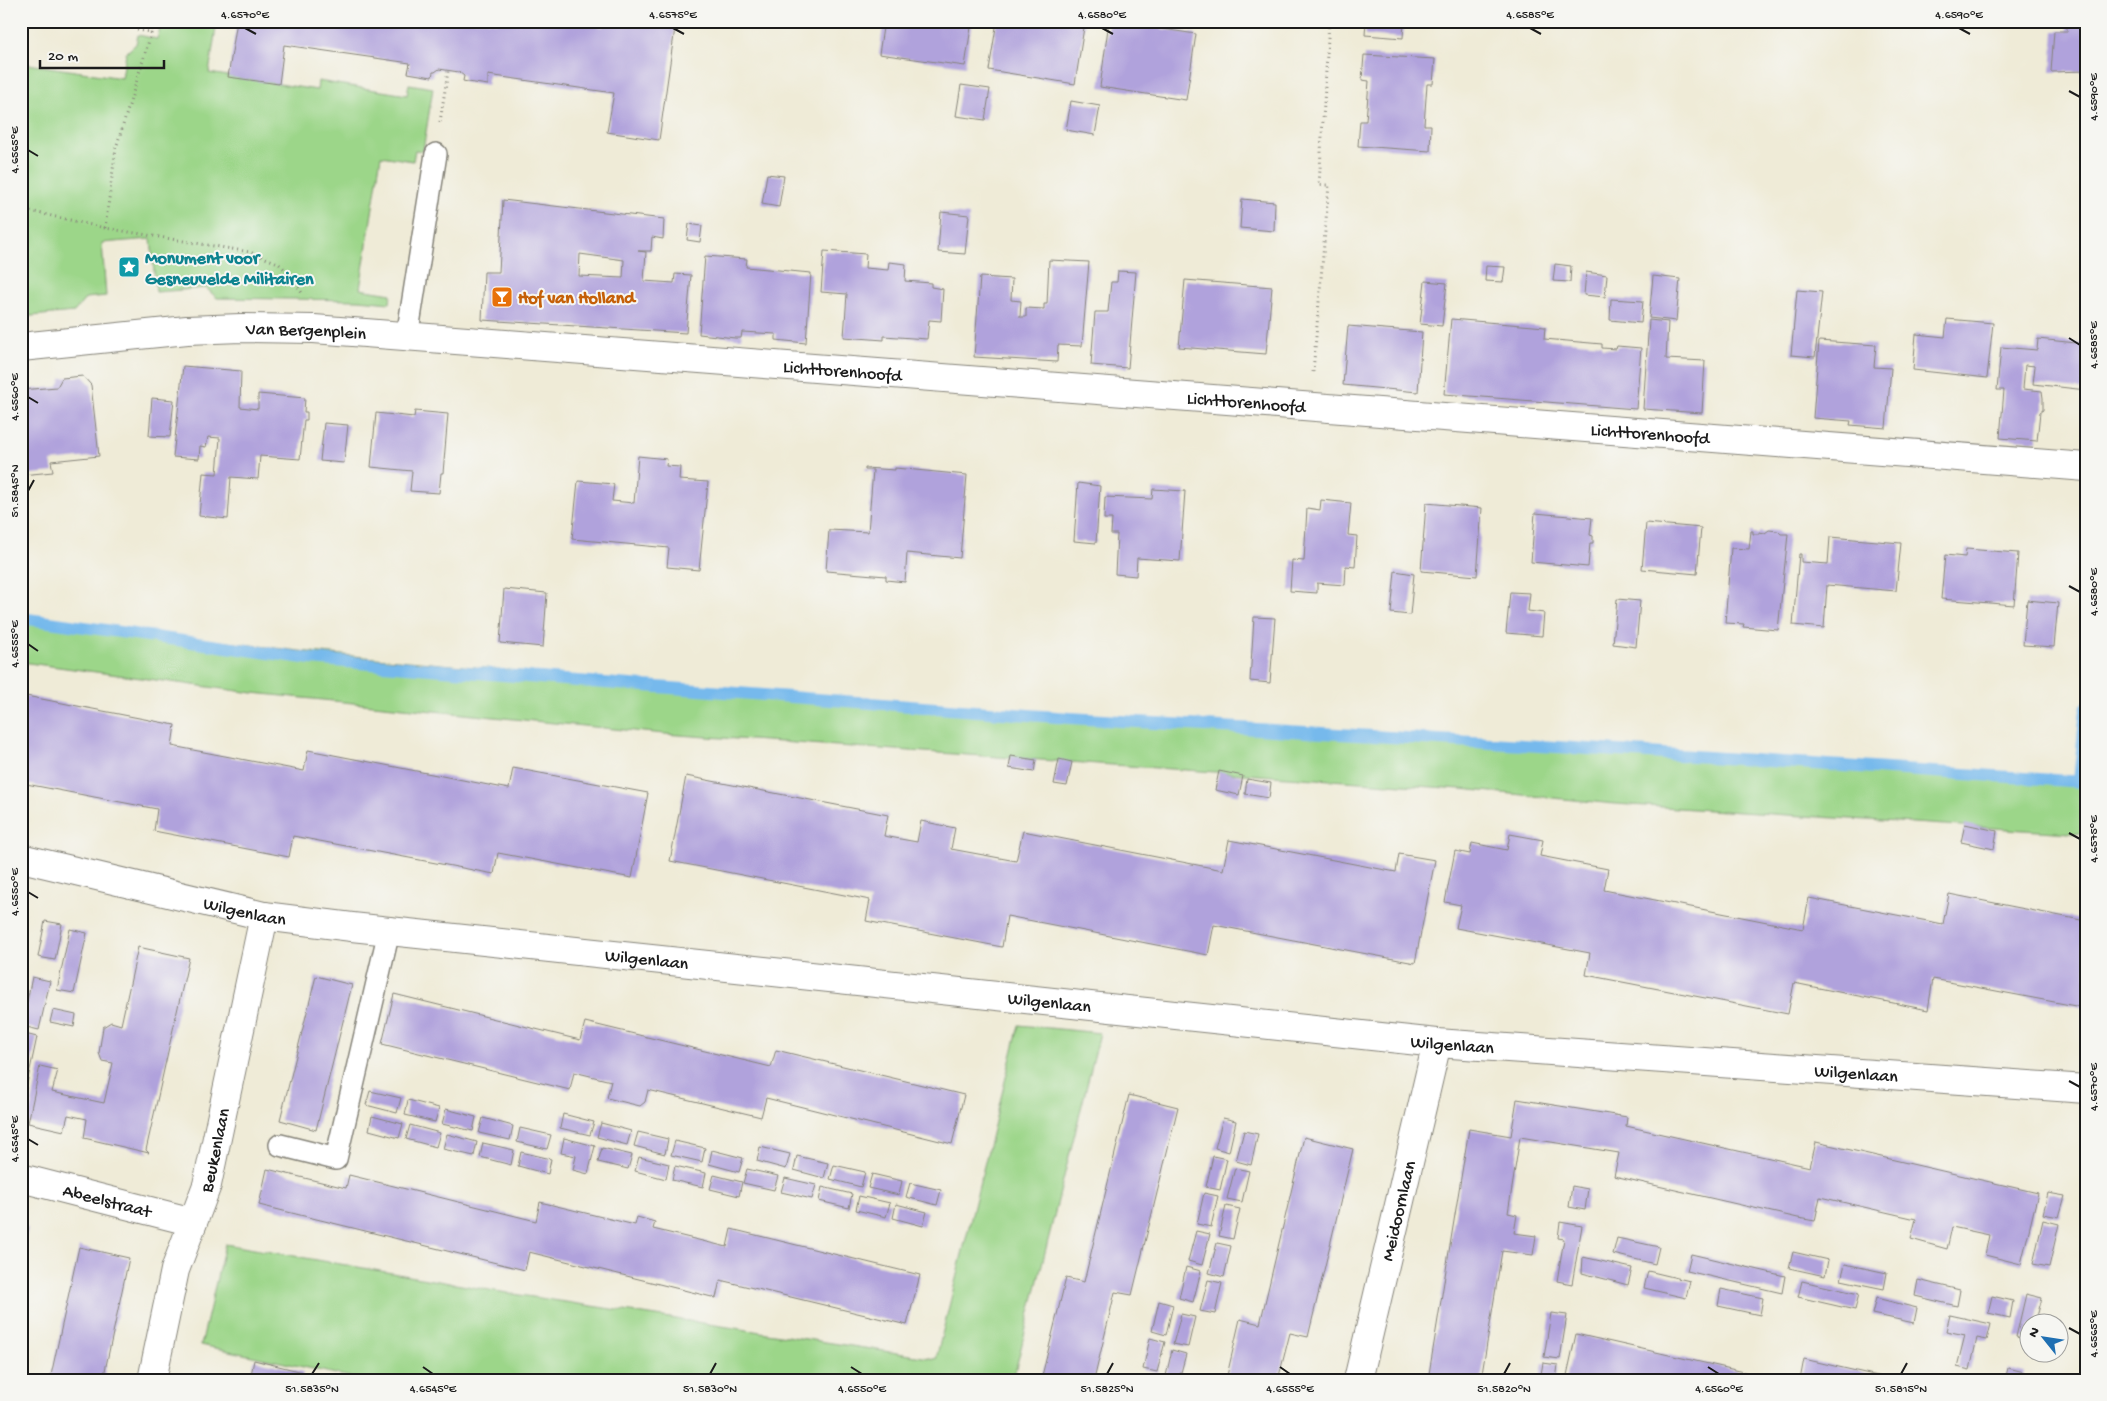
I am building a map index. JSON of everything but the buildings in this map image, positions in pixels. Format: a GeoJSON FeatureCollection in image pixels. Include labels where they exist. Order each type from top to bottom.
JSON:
{"type":"FeatureCollection","features":[{"type":"Feature","properties":{"kind":"street","name":"Van Bergenplein"},"geometry":{"type":"LineString","coordinates":[[21,347],[187,330],[241,328],[314,329],[407,337]]}},
{"type":"Feature","properties":{"kind":"street","name":"Lichttorenhoofd"},"geometry":{"type":"LineString","coordinates":[[407,337],[2086,467]]}},
{"type":"Feature","properties":{"kind":"street","name":"Wilgenlaan"},"geometry":{"type":"LineString","coordinates":[[21,858],[264,916],[389,931],[1437,1043],[2086,1089]]}},
{"type":"Feature","properties":{"kind":"street","name":"Beukenlaan"},"geometry":{"type":"LineString","coordinates":[[152,1380],[175,1270],[207,1185],[264,916]]}},
{"type":"Feature","properties":{"kind":"street","name":"Meidoornlaan"},"geometry":{"type":"LineString","coordinates":[[1358,1380],[1437,1043]]}},
{"type":"Feature","properties":{"kind":"street","name":"Abeelstraat"},"geometry":{"type":"LineString","coordinates":[[21,1178],[193,1222]]}},
{"type":"Feature","properties":{"kind":"lane"},"geometry":{"type":"LineString","coordinates":[[407,337],[436,154]]}},
{"type":"Feature","properties":{"kind":"lane"},"geometry":{"type":"LineString","coordinates":[[280,1144],[336,1159],[389,931]]}},
{"type":"Feature","properties":{"kind":"path"},"geometry":{"type":"LineString","coordinates":[[105,228],[116,148],[155,21]]}},
{"type":"Feature","properties":{"kind":"path"},"geometry":{"type":"LineString","coordinates":[[1310,408],[1329,185],[1319,184],[1329,21]]}},
{"type":"Feature","properties":{"kind":"path"},"geometry":{"type":"LineString","coordinates":[[137,30],[152,32]]}},
{"type":"Feature","properties":{"kind":"path"},"geometry":{"type":"LineString","coordinates":[[436,154],[448,71]]}},
{"type":"Feature","properties":{"kind":"path"},"geometry":{"type":"LineString","coordinates":[[21,209],[105,228],[250,252],[264,256],[278,263],[299,286],[306,299],[314,329]]}},
{"type":"Feature","properties":{"kind":"green space"},"geometry":{"type":"Polygon","coordinates":[[[162,21],[217,21],[209,73],[317,90],[318,81],[407,95],[409,84],[433,88],[423,151],[415,150],[413,161],[381,156],[360,289],[391,294],[390,303],[359,300],[217,298],[206,288],[156,292],[151,239],[102,243],[106,296],[86,298],[74,312],[21,317],[21,63],[122,78],[126,53],[136,44],[138,35],[157,39],[162,21]]]}},
{"type":"Feature","properties":{"kind":"green space"},"geometry":{"type":"Polygon","coordinates":[[[21,616],[299,651],[823,699],[1394,741],[1733,763],[2086,782],[2086,834],[1615,804],[1461,789],[664,734],[253,693],[21,662],[21,616]]]}},
{"type":"Feature","properties":{"kind":"green space"},"geometry":{"type":"Polygon","coordinates":[[[1019,1025],[1100,1033],[1013,1380],[364,1380],[201,1345],[225,1244],[507,1293],[936,1359],[1019,1025]]]}},
{"type":"Feature","properties":{"kind":"waterway"},"geometry":{"type":"LineString","coordinates":[[21,618],[311,659],[564,680],[1070,718],[1574,748],[2084,782]]}},
{"type":"Feature","properties":{"kind":"waterway"},"geometry":{"type":"LineString","coordinates":[[2079,782],[2086,708]]}},
{"type":"Feature","properties":{"kind":"place","name":"Monument voor Gesneuvelde Militairen"},"geometry":{"type":"Point","coordinates":[129,267]}},
{"type":"Feature","properties":{"kind":"place","name":"Hof van Holland"},"geometry":{"type":"Point","coordinates":[502,297]}}]}
